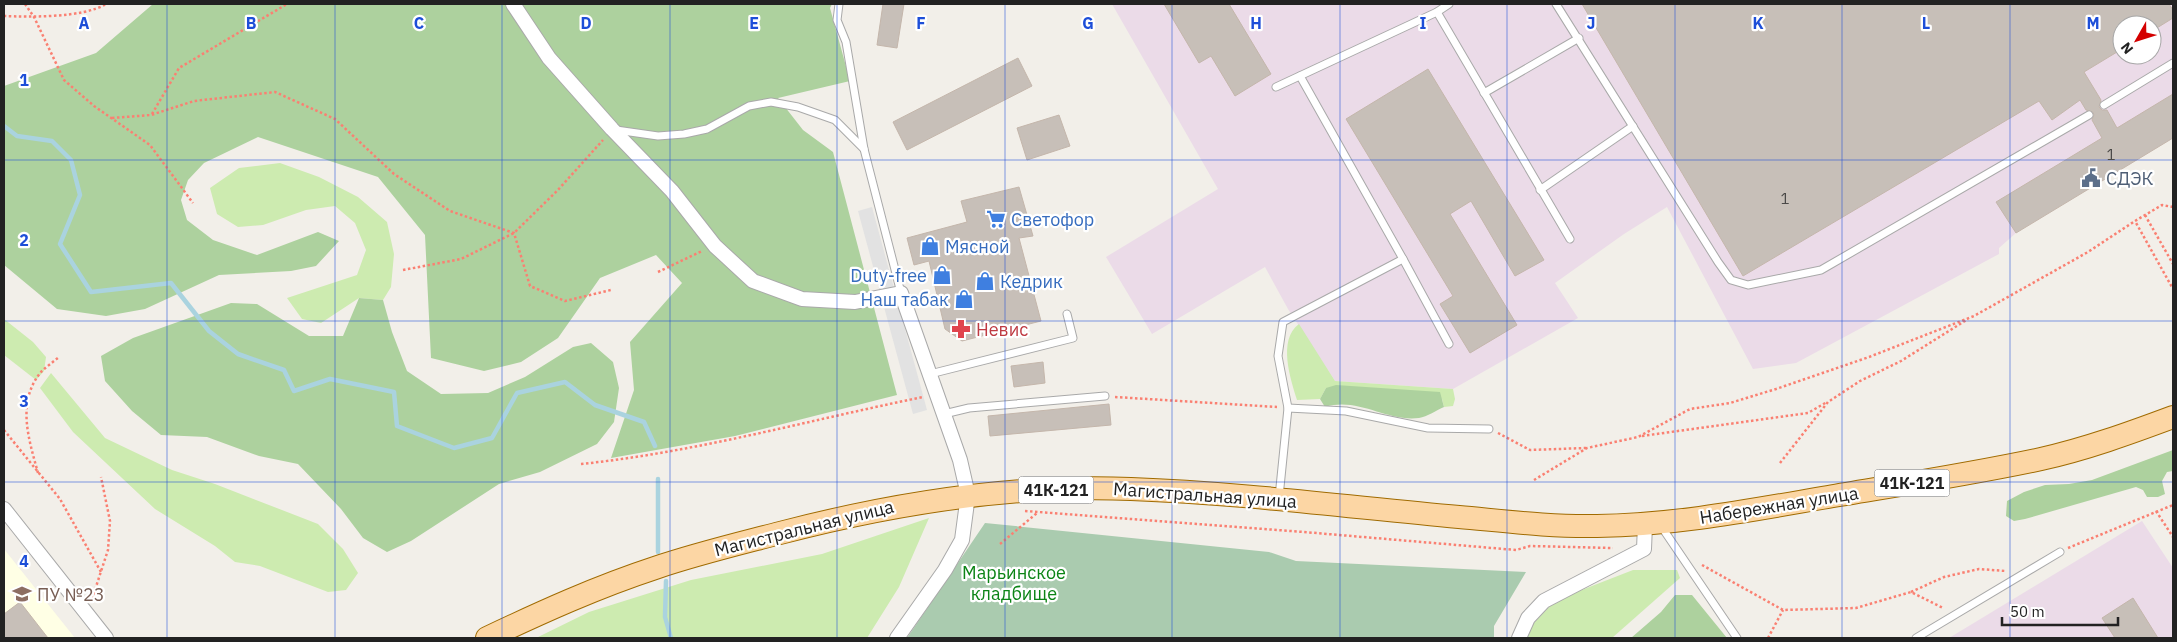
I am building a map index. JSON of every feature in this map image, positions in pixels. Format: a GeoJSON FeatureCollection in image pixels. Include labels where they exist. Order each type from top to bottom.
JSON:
{"type":"FeatureCollection","features":[{"type":"Feature","properties":{"kind":"main road","name":"Набережная улица"},"geometry":{"type":"LineString","coordinates":[[1652,524],[1940,479],[2045,458],[2091,445],[2173,417]]}},
{"type":"Feature","properties":{"kind":"main road","name":"Магистральная улица"},"geometry":{"type":"LineString","coordinates":[[488,638],[597,589],[654,568],[719,548],[851,514],[968,495],[1084,488],[1129,488],[1545,524],[1592,527],[1652,524]]}},
{"type":"Feature","properties":{"kind":"street"},"geometry":{"type":"LineString","coordinates":[[513,4],[549,58],[612,129],[672,191],[715,246],[753,281],[802,299],[855,302],[901,293],[960,460],[968,495],[962,540],[946,570],[897,638]]}},
{"type":"Feature","properties":{"kind":"street"},"geometry":{"type":"LineString","coordinates":[[4,509],[106,638]]}},
{"type":"Feature","properties":{"kind":"street"},"geometry":{"type":"LineString","coordinates":[[1519,638],[1528,618],[1544,600],[1644,549],[1652,524]]}},
{"type":"Feature","properties":{"kind":"lane"},"geometry":{"type":"LineString","coordinates":[[838,4],[837,20],[846,42],[864,149],[901,293]]}},
{"type":"Feature","properties":{"kind":"lane"},"geometry":{"type":"LineString","coordinates":[[1276,87],[1437,12],[1449,4]]}},
{"type":"Feature","properties":{"kind":"lane"},"geometry":{"type":"LineString","coordinates":[[1556,4],[1731,280],[1748,285],[1821,270],[2089,115]]}},
{"type":"Feature","properties":{"kind":"lane"},"geometry":{"type":"LineString","coordinates":[[1437,12],[1570,239]]}},
{"type":"Feature","properties":{"kind":"lane"},"geometry":{"type":"LineString","coordinates":[[1484,92],[1579,38]]}},
{"type":"Feature","properties":{"kind":"lane"},"geometry":{"type":"LineString","coordinates":[[2104,105],[2173,63]]}},
{"type":"Feature","properties":{"kind":"lane"},"geometry":{"type":"LineString","coordinates":[[1300,76],[1449,344]]}},
{"type":"Feature","properties":{"kind":"lane"},"geometry":{"type":"LineString","coordinates":[[612,129],[658,136],[684,134],[707,129],[749,106],[771,102],[798,107],[835,120],[864,149]]}},
{"type":"Feature","properties":{"kind":"lane"},"geometry":{"type":"LineString","coordinates":[[1540,190],[1633,126]]}},
{"type":"Feature","properties":{"kind":"lane"},"geometry":{"type":"LineString","coordinates":[[1278,500],[1288,408],[1278,356],[1283,322],[1403,259]]}},
{"type":"Feature","properties":{"kind":"lane"},"geometry":{"type":"LineString","coordinates":[[930,374],[1073,338],[1067,314]]}},
{"type":"Feature","properties":{"kind":"lane"},"geometry":{"type":"LineString","coordinates":[[944,414],[968,408],[1105,396]]}},
{"type":"Feature","properties":{"kind":"lane"},"geometry":{"type":"LineString","coordinates":[[1288,408],[1346,411],[1428,428],[1490,429]]}},
{"type":"Feature","properties":{"kind":"lane"},"geometry":{"type":"LineString","coordinates":[[1652,524],[1678,552],[1737,638]]}},
{"type":"Feature","properties":{"kind":"lane"},"geometry":{"type":"LineString","coordinates":[[1916,638],[2060,552]]}},
{"type":"Feature","properties":{"kind":"path"},"geometry":{"type":"LineString","coordinates":[[25,4],[34,17],[64,80],[94,106],[150,145],[193,202]]}},
{"type":"Feature","properties":{"kind":"path"},"geometry":{"type":"LineString","coordinates":[[4,16],[34,17],[70,14],[106,4]]}},
{"type":"Feature","properties":{"kind":"path"},"geometry":{"type":"LineString","coordinates":[[151,115],[179,68],[287,4]]}},
{"type":"Feature","properties":{"kind":"path"},"geometry":{"type":"LineString","coordinates":[[112,118],[151,115],[194,101],[275,92],[335,119],[394,174],[450,211],[514,233]]}},
{"type":"Feature","properties":{"kind":"path"},"geometry":{"type":"LineString","coordinates":[[403,270],[461,259],[514,233],[557,191],[612,129]]}},
{"type":"Feature","properties":{"kind":"path"},"geometry":{"type":"LineString","coordinates":[[1490,429],[1530,450],[1587,448],[1638,437],[1808,413],[1860,381],[1902,361],[1974,316],[2088,252],[2145,215],[2162,206],[2173,207]]}},
{"type":"Feature","properties":{"kind":"path"},"geometry":{"type":"LineString","coordinates":[[2145,215],[2173,264]]}},
{"type":"Feature","properties":{"kind":"path"},"geometry":{"type":"LineString","coordinates":[[2135,221],[2173,289]]}},
{"type":"Feature","properties":{"kind":"path"},"geometry":{"type":"LineString","coordinates":[[514,233],[530,286],[565,301],[610,290]]}},
{"type":"Feature","properties":{"kind":"path"},"geometry":{"type":"LineString","coordinates":[[658,272],[715,246]]}},
{"type":"Feature","properties":{"kind":"path"},"geometry":{"type":"LineString","coordinates":[[1638,437],[1690,409],[1730,403],[1776,389],[1869,357],[1974,316]]}},
{"type":"Feature","properties":{"kind":"path"},"geometry":{"type":"LineString","coordinates":[[39,474],[28,436],[26,404],[30,390],[41,372],[59,357]]}},
{"type":"Feature","properties":{"kind":"path"},"geometry":{"type":"LineString","coordinates":[[581,464],[633,458],[703,446],[937,394]]}},
{"type":"Feature","properties":{"kind":"path"},"geometry":{"type":"LineString","coordinates":[[1105,396],[1288,408]]}},
{"type":"Feature","properties":{"kind":"path"},"geometry":{"type":"LineString","coordinates":[[1780,463],[1828,402]]}},
{"type":"Feature","properties":{"kind":"path"},"geometry":{"type":"LineString","coordinates":[[4,430],[60,499],[101,572]]}},
{"type":"Feature","properties":{"kind":"path"},"geometry":{"type":"LineString","coordinates":[[1534,480],[1587,448]]}},
{"type":"Feature","properties":{"kind":"path"},"geometry":{"type":"LineString","coordinates":[[87,615],[108,550],[110,521],[101,478]]}},
{"type":"Feature","properties":{"kind":"path"},"geometry":{"type":"LineString","coordinates":[[2060,552],[2173,505]]}},
{"type":"Feature","properties":{"kind":"path"},"geometry":{"type":"LineString","coordinates":[[2156,511],[2173,537]]}},
{"type":"Feature","properties":{"kind":"path"},"geometry":{"type":"LineString","coordinates":[[1000,544],[1038,512],[1516,550],[1530,546],[1616,548]]}},
{"type":"Feature","properties":{"kind":"path"},"geometry":{"type":"LineString","coordinates":[[1678,552],[1783,610],[1856,608],[1911,592],[1944,577],[1979,569],[2026,572]]}},
{"type":"Feature","properties":{"kind":"path"},"geometry":{"type":"LineString","coordinates":[[1911,592],[1956,614]]}},
{"type":"Feature","properties":{"kind":"path"},"geometry":{"type":"LineString","coordinates":[[1768,638],[1783,610]]}},
{"type":"Feature","properties":{"kind":"shaded area"},"geometry":{"type":"Polygon","coordinates":[[[1112,4],[2173,4],[2173,138],[2016,233],[1999,248],[1999,254],[1796,363],[1753,369],[1667,207],[1624,234],[1555,283],[1578,318],[1453,389],[1335,381],[1288,309],[1265,267],[1152,334],[1106,257],[1218,189],[1112,4]]]}},
{"type":"Feature","properties":{"kind":"shaded area"},"geometry":{"type":"Polygon","coordinates":[[[872,207],[927,410],[913,414],[858,211],[872,207]]]}},
{"type":"Feature","properties":{"kind":"shaded area"},"geometry":{"type":"Polygon","coordinates":[[[2142,521],[2173,568],[2173,638],[1949,638],[2142,521]]]}},
{"type":"Feature","properties":{"kind":"shaded area","name":"ПУ №23"},"geometry":{"type":"Polygon","coordinates":[[[4,549],[75,638],[4,638],[4,549]]]}},
{"type":"Feature","properties":{"kind":"green space"},"geometry":{"type":"Polygon","coordinates":[[[153,4],[832,4],[830,8],[850,81],[778,98],[803,130],[833,152],[897,395],[735,436],[611,458],[634,390],[630,342],[682,283],[656,255],[600,278],[558,338],[521,362],[484,371],[431,358],[425,235],[378,177],[258,137],[204,163],[188,180],[181,200],[187,220],[213,240],[257,255],[318,232],[339,241],[316,266],[291,271],[219,275],[145,309],[106,316],[57,309],[4,265],[4,86],[96,53],[153,4]]]}},
{"type":"Feature","properties":{"kind":"green space"},"geometry":{"type":"Polygon","coordinates":[[[280,163],[319,177],[358,197],[387,222],[394,254],[391,287],[383,300],[359,298],[321,323],[302,319],[287,298],[357,275],[366,250],[355,223],[335,206],[306,210],[263,225],[238,227],[217,214],[210,188],[239,168],[280,163]]]}},
{"type":"Feature","properties":{"kind":"green space"},"geometry":{"type":"Polygon","coordinates":[[[359,298],[383,300],[392,332],[407,371],[441,394],[488,393],[525,377],[573,347],[591,343],[613,362],[619,388],[614,422],[597,444],[540,472],[499,484],[411,541],[387,552],[363,538],[341,509],[298,464],[259,456],[207,437],[161,435],[132,411],[105,381],[101,356],[133,338],[231,303],[257,304],[309,336],[343,336],[359,298]]]}},
{"type":"Feature","properties":{"kind":"green space"},"geometry":{"type":"Polygon","coordinates":[[[4,319],[33,342],[46,357],[44,371],[36,380],[4,355],[4,319]]]}},
{"type":"Feature","properties":{"kind":"green space"},"geometry":{"type":"Polygon","coordinates":[[[1299,324],[1335,381],[1453,389],[1455,399],[1453,406],[1444,407],[1442,399],[1326,388],[1320,399],[1297,400],[1289,371],[1287,350],[1292,331],[1299,324]]]}},
{"type":"Feature","properties":{"kind":"green space"},"geometry":{"type":"Polygon","coordinates":[[[51,373],[105,438],[172,470],[215,484],[318,524],[343,549],[358,573],[346,590],[328,592],[260,566],[235,562],[215,546],[155,509],[73,432],[40,388],[51,373]]]}},
{"type":"Feature","properties":{"kind":"green space"},"geometry":{"type":"Polygon","coordinates":[[[1336,385],[1440,392],[1444,407],[1419,418],[1407,418],[1395,417],[1349,405],[1325,407],[1320,399],[1326,388],[1336,385]]]}},
{"type":"Feature","properties":{"kind":"green space"},"geometry":{"type":"Polygon","coordinates":[[[2173,450],[2173,471],[2167,472],[2162,481],[2165,494],[2158,497],[2147,497],[2143,490],[2136,487],[2025,519],[2014,521],[2006,516],[2007,501],[2024,492],[2045,485],[2069,484],[2092,480],[2173,450]]]}},
{"type":"Feature","properties":{"kind":"green space"},"geometry":{"type":"Polygon","coordinates":[[[929,518],[899,587],[867,638],[536,638],[589,612],[691,580],[822,554],[929,518]]]}},
{"type":"Feature","properties":{"kind":"green space","name":"Марьинское кладбище"},"geometry":{"type":"Polygon","coordinates":[[[985,523],[1269,552],[1296,561],[1526,572],[1494,626],[1494,638],[907,638],[985,523]]]}},
{"type":"Feature","properties":{"kind":"green space"},"geometry":{"type":"Polygon","coordinates":[[[1633,570],[1677,570],[1680,578],[1612,638],[1522,638],[1522,635],[1556,600],[1633,570]]]}},
{"type":"Feature","properties":{"kind":"green space"},"geometry":{"type":"Polygon","coordinates":[[[1675,595],[1692,595],[1727,638],[1631,638],[1661,612],[1675,595]]]}},
{"type":"Feature","properties":{"kind":"building"},"geometry":{"type":"Polygon","coordinates":[[[883,4],[904,4],[897,48],[877,45],[883,4]]]}},
{"type":"Feature","properties":{"kind":"building"},"geometry":{"type":"Polygon","coordinates":[[[1164,4],[1229,4],[1271,74],[1235,96],[1211,56],[1199,63],[1164,4]]]}},
{"type":"Feature","properties":{"kind":"building"},"geometry":{"type":"Polygon","coordinates":[[[1582,4],[2169,4],[2173,10],[2173,18],[2162,25],[2162,15],[2112,15],[2112,55],[2084,72],[2101,100],[2099,107],[2102,110],[2107,110],[2117,128],[2173,94],[2173,138],[2016,233],[1996,202],[2102,138],[2092,120],[2093,112],[2086,110],[2080,100],[2052,120],[2039,101],[1743,276],[1582,4]]]}},
{"type":"Feature","properties":{"kind":"building"},"geometry":{"type":"Polygon","coordinates":[[[1018,58],[1032,86],[907,150],[893,122],[1018,58]]]}},
{"type":"Feature","properties":{"kind":"building"},"geometry":{"type":"Polygon","coordinates":[[[1428,69],[1544,260],[1515,276],[1471,201],[1450,214],[1517,325],[1470,353],[1440,304],[1453,296],[1346,119],[1428,69]]]}},
{"type":"Feature","properties":{"kind":"building"},"geometry":{"type":"Polygon","coordinates":[[[1059,115],[1070,146],[1027,160],[1017,128],[1059,115]]]}},
{"type":"Feature","properties":{"kind":"building"},"geometry":{"type":"Polygon","coordinates":[[[1019,187],[1033,236],[1019,238],[1041,321],[962,341],[945,329],[929,261],[914,265],[907,238],[967,222],[961,201],[1019,187]]]}},
{"type":"Feature","properties":{"kind":"building"},"geometry":{"type":"Polygon","coordinates":[[[1043,362],[1045,383],[1014,387],[1011,366],[1043,362]]]}},
{"type":"Feature","properties":{"kind":"building"},"geometry":{"type":"Polygon","coordinates":[[[1109,404],[1111,425],[990,436],[988,416],[1109,404]]]}},
{"type":"Feature","properties":{"kind":"building"},"geometry":{"type":"Polygon","coordinates":[[[2133,598],[2158,638],[2115,638],[2102,618],[2133,598]]]}},
{"type":"Feature","properties":{"kind":"building"},"geometry":{"type":"Polygon","coordinates":[[[20,602],[48,638],[4,638],[4,614],[20,602]]]}},
{"type":"Feature","properties":{"kind":"waterway"},"geometry":{"type":"LineString","coordinates":[[4,126],[17,136],[52,141],[71,160],[80,195],[60,244],[91,292],[171,283],[209,331],[238,354],[284,370],[294,391],[330,379],[394,392],[397,426],[454,448],[492,438],[517,393],[565,382],[595,405],[644,422],[655,446]]}},
{"type":"Feature","properties":{"kind":"waterway"},"geometry":{"type":"LineString","coordinates":[[658,479],[658,552]]}},
{"type":"Feature","properties":{"kind":"waterway"},"geometry":{"type":"LineString","coordinates":[[666,581],[665,617],[671,638]]}},
{"type":"Feature","properties":{"kind":"place","name":"СДЭК"},"geometry":{"type":"Point","coordinates":[2091,178]}},
{"type":"Feature","properties":{"kind":"place","name":"Светофор"},"geometry":{"type":"Point","coordinates":[996,219]}},
{"type":"Feature","properties":{"kind":"place","name":"Мясной"},"geometry":{"type":"Point","coordinates":[930,246]}},
{"type":"Feature","properties":{"kind":"place","name":"Duty-free"},"geometry":{"type":"Point","coordinates":[942,275]}},
{"type":"Feature","properties":{"kind":"place","name":"Кедрик"},"geometry":{"type":"Point","coordinates":[985,281]}},
{"type":"Feature","properties":{"kind":"place","name":"Наш табак"},"geometry":{"type":"Point","coordinates":[964,299]}},
{"type":"Feature","properties":{"kind":"place","name":"Невис"},"geometry":{"type":"Point","coordinates":[961,329]}},
{"type":"Feature","properties":{"kind":"place","name":"ПУ №23"},"geometry":{"type":"Point","coordinates":[22,594]}}]}
